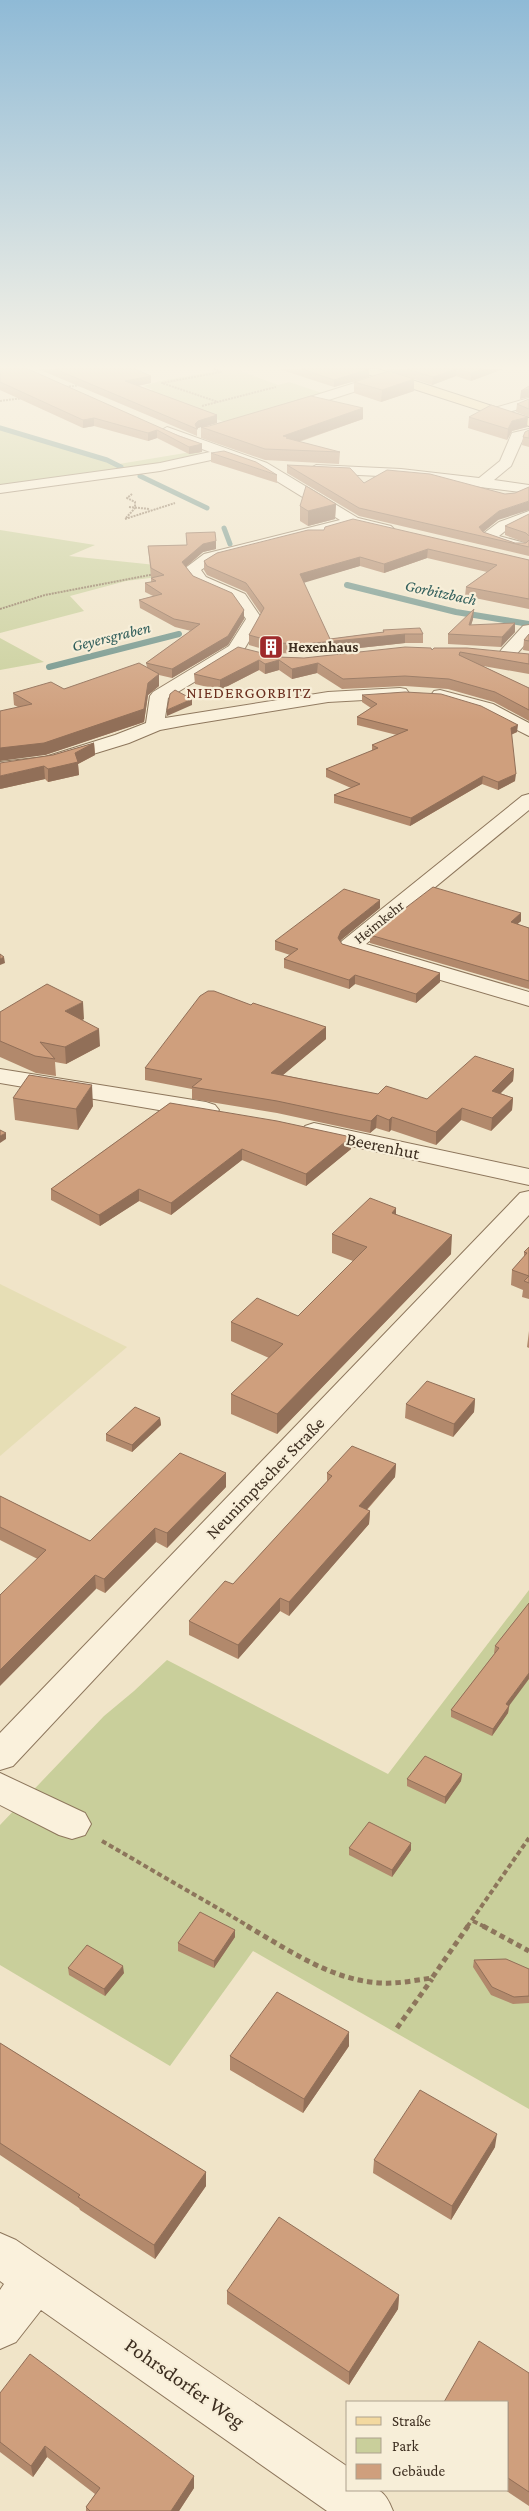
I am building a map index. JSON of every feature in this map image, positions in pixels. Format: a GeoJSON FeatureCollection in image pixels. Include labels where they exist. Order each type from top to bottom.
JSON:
{"type":"FeatureCollection","features":[{"type":"Feature","properties":{"kind":"street"},"geometry":{"type":"LineString","coordinates":[[0,489],[21,486]]}},
{"type":"Feature","properties":{"kind":"street"},"geometry":{"type":"LineString","coordinates":[[295,486],[353,521],[400,532]]}},
{"type":"Feature","properties":{"kind":"street"},"geometry":{"type":"LineString","coordinates":[[512,486],[529,488]]}},
{"type":"Feature","properties":{"kind":"street"},"geometry":{"type":"LineString","coordinates":[[529,515],[504,525],[488,536],[498,542],[529,549]]}},
{"type":"Feature","properties":{"kind":"street"},"geometry":{"type":"LineString","coordinates":[[155,726],[159,696],[236,648],[254,620],[239,597],[200,580],[192,569],[210,557],[353,521]]}},
{"type":"Feature","properties":{"kind":"street"},"geometry":{"type":"LineString","coordinates":[[492,554],[529,562]]}},
{"type":"Feature","properties":{"kind":"street"},"geometry":{"type":"LineString","coordinates":[[529,630],[500,653],[529,657]]}},
{"type":"Feature","properties":{"kind":"street"},"geometry":{"type":"LineString","coordinates":[[236,648],[253,653]]}},
{"type":"Feature","properties":{"kind":"street"},"geometry":{"type":"LineString","coordinates":[[0,768],[47,762],[122,739],[155,726],[187,719],[328,697],[419,693],[442,695],[487,708],[529,730]]}},
{"type":"Feature","properties":{"kind":"street","name":"Heimkehr"},"geometry":{"type":"LineString","coordinates":[[529,800],[350,946],[529,999]]}},
{"type":"Feature","properties":{"kind":"street"},"geometry":{"type":"LineString","coordinates":[[2,1077],[228,1114]]}},
{"type":"Feature","properties":{"kind":"street","name":"Beerenhut"},"geometry":{"type":"LineString","coordinates":[[296,1127],[529,1178]]}},
{"type":"Feature","properties":{"kind":"street","name":"Neunimptscher Straße"},"geometry":{"type":"LineString","coordinates":[[0,1756],[529,1199]]}},
{"type":"Feature","properties":{"kind":"street"},"geometry":{"type":"LineString","coordinates":[[0,1788],[72,1824]]}},
{"type":"Feature","properties":{"kind":"street"},"geometry":{"type":"LineString","coordinates":[[0,2326],[18,2268]]}},
{"type":"Feature","properties":{"kind":"street","name":"Pohrsdorfer Weg"},"geometry":{"type":"LineString","coordinates":[[18,2268],[369,2511]]}},
{"type":"Feature","properties":{"kind":"path"},"geometry":{"type":"LineString","coordinates":[[130,496],[127,498],[135,502],[135,508],[125,519],[175,503]]}},
{"type":"Feature","properties":{"kind":"path"},"geometry":{"type":"LineString","coordinates":[[128,507],[153,510]]}},
{"type":"Feature","properties":{"kind":"path"},"geometry":{"type":"LineString","coordinates":[[0,609],[45,595],[125,578],[192,569]]}},
{"type":"Feature","properties":{"kind":"path"},"geometry":{"type":"LineString","coordinates":[[72,1824],[300,1957],[339,1975],[382,1983],[432,1978]]}},
{"type":"Feature","properties":{"kind":"path"},"geometry":{"type":"LineString","coordinates":[[396,2028],[473,1921],[529,1838]]}},
{"type":"Feature","properties":{"kind":"path"},"geometry":{"type":"LineString","coordinates":[[473,1921],[529,1951]]}},
{"type":"Feature","properties":{"kind":"shaded area"},"geometry":{"type":"Polygon","coordinates":[[[0,1284],[127,1347],[0,1456],[0,1284]]]}},
{"type":"Feature","properties":{"kind":"green space"},"geometry":{"type":"Polygon","coordinates":[[[0,530],[95,545],[69,556],[175,567],[174,575],[126,581],[70,596],[84,611],[0,633],[0,530]]]}},
{"type":"Feature","properties":{"kind":"green space"},"geometry":{"type":"Polygon","coordinates":[[[0,638],[44,662],[0,670],[0,638]]]}},
{"type":"Feature","properties":{"kind":"green space"},"geometry":{"type":"Polygon","coordinates":[[[529,1590],[529,2109],[253,1951],[170,2066],[0,1965],[0,1825],[104,1716],[167,1660],[388,1774],[529,1590]]]}},
{"type":"Feature","properties":{"kind":"building"},"geometry":{"type":"Polygon","coordinates":[[[306,486],[336,504],[308,511],[300,506],[306,486]]]}},
{"type":"Feature","properties":{"kind":"building"},"geometry":{"type":"Polygon","coordinates":[[[322,486],[476,486],[505,494],[515,493],[529,487],[529,501],[499,511],[479,527],[483,532],[515,543],[526,543],[529,540],[529,547],[359,508],[322,486]]]}},
{"type":"Feature","properties":{"kind":"building"},"geometry":{"type":"Polygon","coordinates":[[[529,514],[529,536],[526,533],[505,526],[529,514]]]}},
{"type":"Feature","properties":{"kind":"building"},"geometry":{"type":"Polygon","coordinates":[[[353,519],[529,560],[529,599],[466,587],[497,565],[428,549],[384,564],[360,557],[300,574],[330,639],[384,632],[383,630],[420,628],[423,634],[405,634],[304,644],[278,643],[249,635],[264,608],[246,583],[207,566],[204,561],[217,553],[308,530],[324,530],[325,527],[353,519]]]}},
{"type":"Feature","properties":{"kind":"building"},"geometry":{"type":"Polygon","coordinates":[[[215,532],[216,541],[203,544],[182,562],[193,576],[232,593],[244,610],[228,636],[172,669],[146,663],[200,624],[174,619],[139,600],[162,594],[145,583],[156,581],[151,578],[164,575],[151,568],[148,546],[187,545],[186,533],[215,532]]]}},
{"type":"Feature","properties":{"kind":"building"},"geometry":{"type":"Polygon","coordinates":[[[474,609],[469,625],[515,623],[502,637],[448,634],[474,609]]]}},
{"type":"Feature","properties":{"kind":"building"},"geometry":{"type":"Polygon","coordinates":[[[529,634],[529,641],[524,640],[529,634]]]}},
{"type":"Feature","properties":{"kind":"building"},"geometry":{"type":"Polygon","coordinates":[[[238,647],[278,657],[304,658],[405,647],[431,648],[432,650],[434,648],[467,648],[529,654],[529,664],[460,652],[459,655],[529,688],[529,710],[495,692],[449,679],[405,676],[343,679],[318,663],[292,669],[279,660],[265,664],[259,660],[220,680],[194,674],[238,647]]]}},
{"type":"Feature","properties":{"kind":"building"},"geometry":{"type":"Polygon","coordinates":[[[139,663],[159,674],[148,683],[144,709],[44,743],[0,748],[0,711],[32,704],[13,693],[51,682],[64,689],[139,663]]]}},
{"type":"Feature","properties":{"kind":"building"},"geometry":{"type":"Polygon","coordinates":[[[175,690],[192,699],[167,710],[170,694],[175,690]]]}},
{"type":"Feature","properties":{"kind":"building"},"geometry":{"type":"Polygon","coordinates":[[[405,692],[441,694],[481,706],[518,725],[511,728],[516,774],[498,782],[483,776],[411,818],[334,795],[360,784],[326,769],[378,748],[372,745],[408,730],[357,717],[377,704],[362,695],[405,692]]]}},
{"type":"Feature","properties":{"kind":"building"},"geometry":{"type":"Polygon","coordinates":[[[94,743],[75,753],[78,762],[48,769],[44,766],[0,776],[0,763],[53,755],[94,743]]]}},
{"type":"Feature","properties":{"kind":"building"},"geometry":{"type":"Polygon","coordinates":[[[433,887],[521,913],[511,922],[529,928],[529,981],[370,935],[433,887]]]}},
{"type":"Feature","properties":{"kind":"building"},"geometry":{"type":"Polygon","coordinates":[[[344,889],[380,900],[341,931],[338,938],[342,944],[440,973],[416,994],[355,975],[349,980],[284,959],[298,949],[275,941],[344,889]]]}},
{"type":"Feature","properties":{"kind":"building"},"geometry":{"type":"Polygon","coordinates":[[[47,984],[83,1002],[65,1011],[99,1029],[65,1047],[40,1042],[55,1059],[35,1056],[0,1041],[0,1012],[47,984]]]}},
{"type":"Feature","properties":{"kind":"building"},"geometry":{"type":"Polygon","coordinates":[[[208,991],[214,991],[251,1005],[253,1003],[326,1027],[271,1073],[378,1094],[386,1086],[427,1099],[475,1056],[514,1069],[492,1091],[513,1098],[492,1118],[462,1108],[436,1132],[392,1117],[389,1120],[377,1115],[371,1121],[277,1101],[192,1087],[202,1079],[145,1068],[200,996],[208,991]]]}},
{"type":"Feature","properties":{"kind":"building"},"geometry":{"type":"Polygon","coordinates":[[[29,1075],[92,1085],[76,1109],[13,1098],[29,1075]]]}},
{"type":"Feature","properties":{"kind":"building"},"geometry":{"type":"Polygon","coordinates":[[[170,1103],[277,1121],[351,1137],[306,1174],[242,1149],[171,1203],[139,1189],[99,1215],[51,1189],[170,1103]]]}},
{"type":"Feature","properties":{"kind":"building"},"geometry":{"type":"Polygon","coordinates":[[[0,1130],[6,1133],[0,1136],[0,1130]]]}},
{"type":"Feature","properties":{"kind":"building"},"geometry":{"type":"Polygon","coordinates":[[[370,1198],[396,1208],[392,1213],[452,1235],[277,1414],[231,1394],[283,1344],[231,1322],[257,1298],[298,1316],[367,1247],[332,1234],[370,1198]]]}},
{"type":"Feature","properties":{"kind":"building"},"geometry":{"type":"Polygon","coordinates":[[[529,1247],[529,1276],[512,1270],[527,1253],[524,1252],[529,1247]]]}},
{"type":"Feature","properties":{"kind":"building"},"geometry":{"type":"Polygon","coordinates":[[[529,1276],[529,1283],[524,1281],[529,1276]]]}},
{"type":"Feature","properties":{"kind":"building"},"geometry":{"type":"Polygon","coordinates":[[[427,1381],[475,1399],[454,1424],[406,1404],[427,1381]]]}},
{"type":"Feature","properties":{"kind":"building"},"geometry":{"type":"Polygon","coordinates":[[[135,1407],[160,1418],[132,1445],[106,1434],[135,1407]]]}},
{"type":"Feature","properties":{"kind":"building"},"geometry":{"type":"Polygon","coordinates":[[[352,1446],[396,1464],[359,1506],[370,1511],[289,1602],[280,1598],[238,1645],[189,1621],[225,1581],[233,1584],[332,1476],[327,1473],[352,1446]]]}},
{"type":"Feature","properties":{"kind":"building"},"geometry":{"type":"Polygon","coordinates":[[[180,1453],[226,1473],[167,1533],[155,1528],[104,1579],[95,1575],[0,1670],[0,1595],[46,1550],[0,1527],[0,1496],[90,1541],[180,1453]]]}},
{"type":"Feature","properties":{"kind":"building"},"geometry":{"type":"Polygon","coordinates":[[[529,1603],[529,1673],[506,1704],[509,1706],[493,1729],[451,1710],[499,1648],[495,1646],[529,1603]]]}},
{"type":"Feature","properties":{"kind":"building"},"geometry":{"type":"Polygon","coordinates":[[[425,1756],[462,1774],[445,1797],[407,1779],[425,1756]]]}},
{"type":"Feature","properties":{"kind":"building"},"geometry":{"type":"Polygon","coordinates":[[[369,1822],[411,1843],[392,1870],[349,1848],[369,1822]]]}},
{"type":"Feature","properties":{"kind":"building"},"geometry":{"type":"Polygon","coordinates":[[[200,1912],[235,1930],[214,1961],[178,1943],[200,1912]]]}},
{"type":"Feature","properties":{"kind":"building"},"geometry":{"type":"Polygon","coordinates":[[[87,1945],[123,1966],[104,1989],[68,1968],[87,1945]]]}},
{"type":"Feature","properties":{"kind":"building"},"geometry":{"type":"Polygon","coordinates":[[[506,1959],[529,1969],[529,1996],[514,1997],[492,1987],[474,1960],[506,1959]]]}},
{"type":"Feature","properties":{"kind":"building"},"geometry":{"type":"Polygon","coordinates":[[[277,1992],[349,2032],[304,2099],[230,2056],[277,1992]]]}},
{"type":"Feature","properties":{"kind":"building"},"geometry":{"type":"Polygon","coordinates":[[[0,2043],[206,2172],[154,2245],[78,2197],[80,2195],[0,2143],[0,2043]]]}},
{"type":"Feature","properties":{"kind":"building"},"geometry":{"type":"Polygon","coordinates":[[[420,2090],[497,2134],[452,2206],[374,2160],[420,2090]]]}},
{"type":"Feature","properties":{"kind":"building"},"geometry":{"type":"Polygon","coordinates":[[[279,2217],[399,2295],[349,2372],[227,2291],[279,2217]]]}},
{"type":"Feature","properties":{"kind":"building"},"geometry":{"type":"Polygon","coordinates":[[[479,2341],[529,2373],[529,2492],[509,2479],[509,2401],[445,2401],[479,2341]]]}},
{"type":"Feature","properties":{"kind":"building"},"geometry":{"type":"Polygon","coordinates":[[[30,2354],[194,2476],[171,2511],[90,2511],[86,2507],[100,2488],[45,2446],[31,2466],[0,2442],[0,2393],[30,2354]]]}},
{"type":"Feature","properties":{"kind":"waterway","name":"Gorbitzbach"},"geometry":{"type":"LineString","coordinates":[[161,486],[207,508]]}},
{"type":"Feature","properties":{"kind":"waterway","name":"Gorbitzbach"},"geometry":{"type":"LineString","coordinates":[[224,528],[230,544]]}},
{"type":"Feature","properties":{"kind":"waterway","name":"Gorbitzbach"},"geometry":{"type":"LineString","coordinates":[[347,585],[456,612],[529,624]]}},
{"type":"Feature","properties":{"kind":"waterway","name":"Geyersgraben"},"geometry":{"type":"LineString","coordinates":[[49,667],[179,634]]}},
{"type":"Feature","properties":{"kind":"place","name":"Hexenhaus"},"geometry":{"type":"Point","coordinates":[271,647]}},
{"type":"Feature","properties":{"kind":"district","name":"NIEDERGORBITZ"},"geometry":{"type":"Point","coordinates":[249,692]}}]}
